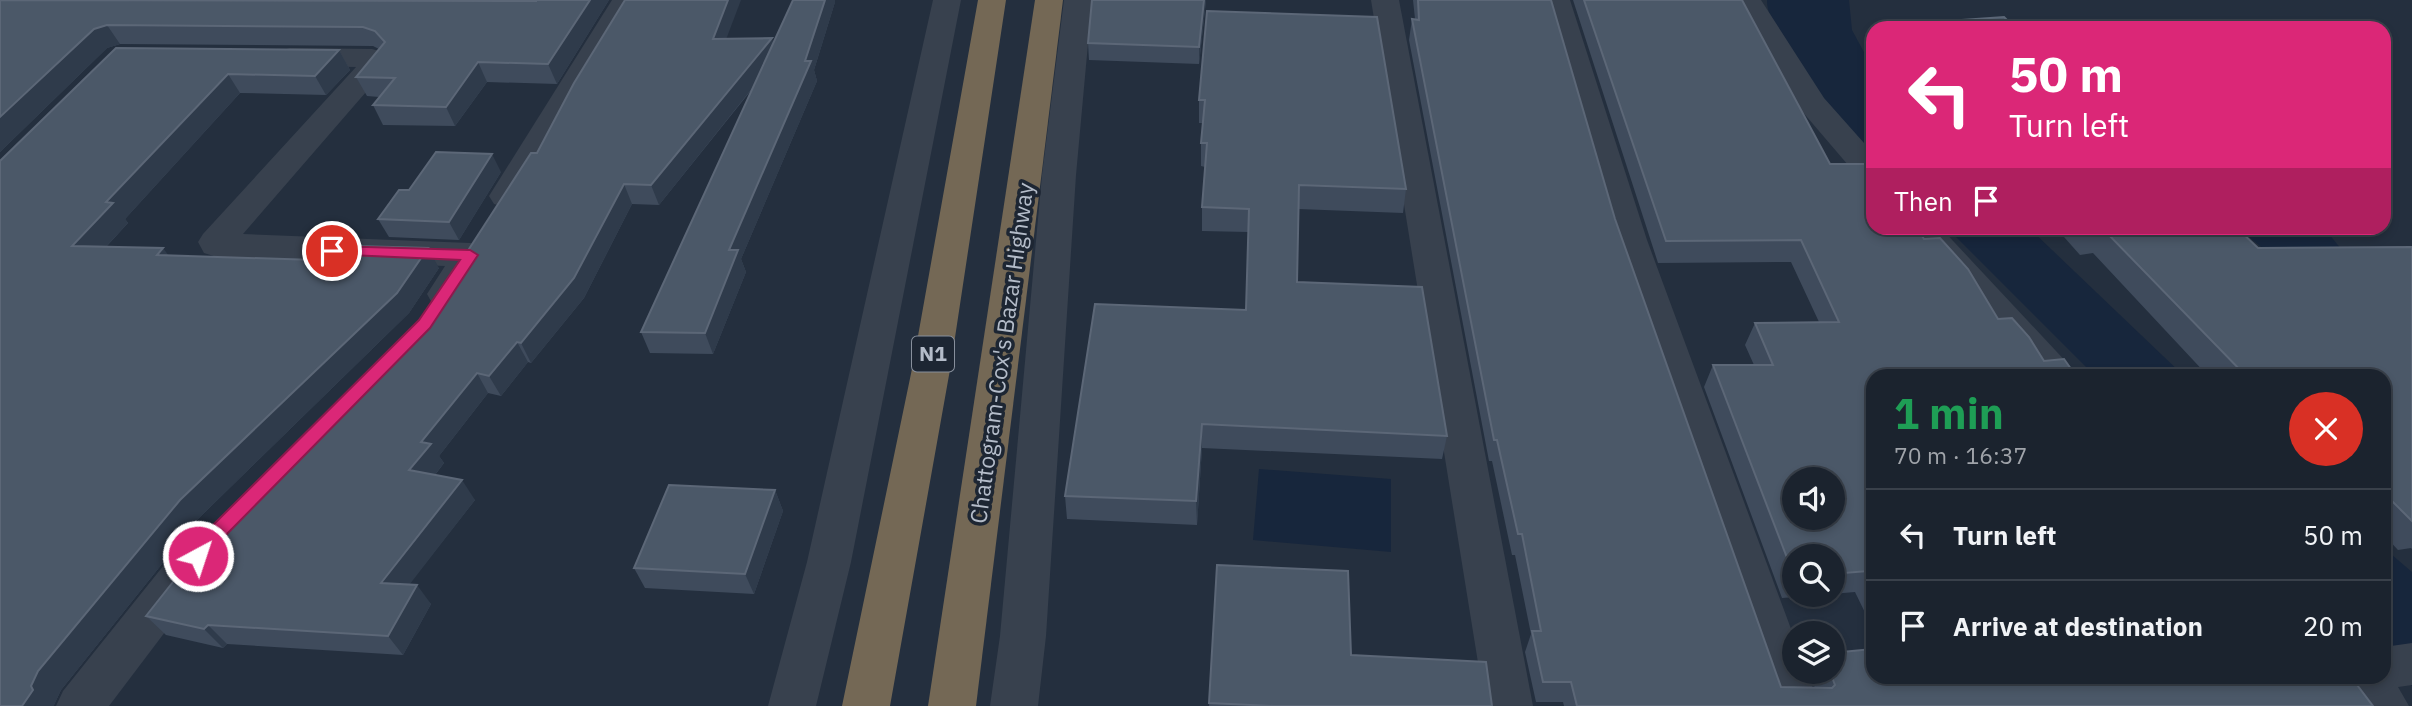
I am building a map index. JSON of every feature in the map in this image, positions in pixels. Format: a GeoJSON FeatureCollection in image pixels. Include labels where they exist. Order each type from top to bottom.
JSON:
{"type":"FeatureCollection","features":[{"type":"Feature","properties":{"kind":"highway","name":"N1"},"geometry":{"type":"LineString","coordinates":[[866,706],[932,365],[992,0]]}},
{"type":"Feature","properties":{"kind":"highway","name":"Chattogram-Cox's Bazar Highway"},"geometry":{"type":"LineString","coordinates":[[952,706],[1049,0]]}},
{"type":"Feature","properties":{"kind":"street"},"geometry":{"type":"LineString","coordinates":[[424,324],[482,236],[626,0]]}},
{"type":"Feature","properties":{"kind":"street"},"geometry":{"type":"LineString","coordinates":[[792,706],[829,562],[947,0]]}},
{"type":"Feature","properties":{"kind":"street"},"geometry":{"type":"LineString","coordinates":[[1014,706],[1023,636],[1059,175],[1078,0]]}},
{"type":"Feature","properties":{"kind":"street"},"geometry":{"type":"LineString","coordinates":[[1385,0],[1509,706]]}},
{"type":"Feature","properties":{"kind":"street"},"geometry":{"type":"LineString","coordinates":[[1556,0],[1629,240],[1795,706]]}},
{"type":"Feature","properties":{"kind":"street"},"geometry":{"type":"LineString","coordinates":[[1747,0],[1812,103],[1866,165]]}},
{"type":"Feature","properties":{"kind":"street"},"geometry":{"type":"LineString","coordinates":[[264,57],[372,58],[377,59],[377,62],[216,242],[217,245],[482,236]]}},
{"type":"Feature","properties":{"kind":"street"},"geometry":{"type":"LineString","coordinates":[[1928,235],[2050,369]]}},
{"type":"Feature","properties":{"kind":"street"},"geometry":{"type":"LineString","coordinates":[[80,706],[207,545]]}},
{"type":"Feature","properties":{"kind":"street"},"geometry":{"type":"LineString","coordinates":[[2391,667],[2412,664]]}},
{"type":"Feature","properties":{"kind":"street"},"geometry":{"type":"LineString","coordinates":[[2364,684],[2385,706]]}},
{"type":"Feature","properties":{"kind":"water"},"geometry":{"type":"Polygon","coordinates":[[[1767,0],[1849,0],[1852,30],[1866,56],[1866,147],[1809,80],[1779,36],[1770,16],[1767,0]]]}},
{"type":"Feature","properties":{"kind":"water"},"geometry":{"type":"Polygon","coordinates":[[[1954,235],[2036,235],[2177,369],[2088,369],[1954,235]]]}},
{"type":"Feature","properties":{"kind":"water"},"geometry":{"type":"Polygon","coordinates":[[[2247,235],[2330,235],[2342,250],[2266,251],[2247,235]]]}},
{"type":"Feature","properties":{"kind":"water"},"geometry":{"type":"Polygon","coordinates":[[[1259,469],[1391,479],[1391,552],[1253,540],[1259,469]]]}},
{"type":"Feature","properties":{"kind":"water"},"geometry":{"type":"Polygon","coordinates":[[[2391,554],[2412,572],[2412,686],[2391,664],[2391,554]]]}},
{"type":"Feature","properties":{"kind":"building"},"geometry":{"type":"Polygon","coordinates":[[[0,0],[590,0],[548,64],[478,62],[446,107],[373,105],[395,78],[356,77],[385,42],[375,31],[363,27],[107,25],[94,29],[0,117],[0,0]]]}},
{"type":"Feature","properties":{"kind":"building"},"geometry":{"type":"Polygon","coordinates":[[[625,0],[728,0],[713,39],[772,38],[651,185],[624,184],[574,278],[521,343],[517,342],[489,376],[477,373],[421,442],[431,444],[409,470],[462,480],[381,583],[417,585],[388,636],[208,625],[204,629],[146,616],[215,529],[427,314],[531,153],[537,153],[574,83],[625,0]]]}},
{"type":"Feature","properties":{"kind":"building"},"geometry":{"type":"Polygon","coordinates":[[[793,0],[825,0],[805,61],[811,61],[729,250],[738,250],[705,333],[641,332],[793,0]]]}},
{"type":"Feature","properties":{"kind":"building"},"geometry":{"type":"Polygon","coordinates":[[[1092,0],[1204,0],[1199,47],[1088,43],[1092,0]]]}},
{"type":"Feature","properties":{"kind":"building"},"geometry":{"type":"Polygon","coordinates":[[[1418,0],[1551,0],[1615,219],[1781,687],[1832,688],[1835,684],[1845,684],[1845,652],[1866,650],[1866,684],[2356,684],[2373,706],[1577,706],[1571,682],[1543,682],[1532,631],[1541,631],[1522,534],[1518,534],[1497,440],[1494,440],[1412,19],[1419,20],[1418,0]]]}},
{"type":"Feature","properties":{"kind":"building"},"geometry":{"type":"Polygon","coordinates":[[[1584,0],[1742,0],[1830,164],[1866,164],[1866,235],[1921,235],[1924,239],[1940,238],[1968,269],[1998,319],[2012,318],[2029,337],[2044,361],[2064,359],[2071,369],[1866,369],[1866,571],[1845,573],[1845,544],[1782,545],[1713,365],[1773,365],[1755,323],[1839,322],[1801,240],[1666,241],[1584,0]]]}},
{"type":"Feature","properties":{"kind":"building"},"geometry":{"type":"Polygon","coordinates":[[[1207,11],[1377,17],[1406,189],[1299,185],[1297,282],[1422,287],[1447,436],[1202,424],[1196,501],[1065,496],[1095,304],[1246,310],[1249,209],[1202,207],[1207,143],[1201,143],[1205,100],[1199,100],[1207,11]]]}},
{"type":"Feature","properties":{"kind":"building"},"geometry":{"type":"Polygon","coordinates":[[[2004,17],[2008,21],[1946,21],[2004,17]]]}},
{"type":"Feature","properties":{"kind":"building"},"geometry":{"type":"Polygon","coordinates":[[[116,48],[339,50],[315,76],[228,74],[106,202],[113,203],[72,246],[163,248],[157,255],[346,261],[357,246],[428,248],[397,293],[180,500],[38,671],[31,686],[33,690],[22,706],[0,706],[0,161],[116,48]]]}},
{"type":"Feature","properties":{"kind":"building"},"geometry":{"type":"Polygon","coordinates":[[[436,152],[492,154],[449,222],[378,219],[399,190],[409,190],[436,152]]]}},
{"type":"Feature","properties":{"kind":"building"},"geometry":{"type":"Polygon","coordinates":[[[2109,235],[2244,235],[2258,248],[2412,247],[2412,521],[2391,500],[2391,369],[2239,369],[2109,235]]]}},
{"type":"Feature","properties":{"kind":"building"},"geometry":{"type":"Polygon","coordinates":[[[669,485],[775,490],[745,574],[634,568],[669,485]]]}},
{"type":"Feature","properties":{"kind":"building"},"geometry":{"type":"Polygon","coordinates":[[[1217,565],[1348,571],[1351,655],[1486,662],[1492,706],[1274,706],[1209,703],[1217,565]]]}},
{"type":"Feature","properties":{"kind":"route"},"geometry":{"type":"LineString","coordinates":[[198,556],[215,534],[424,324],[470,255],[332,251]]}}]}
